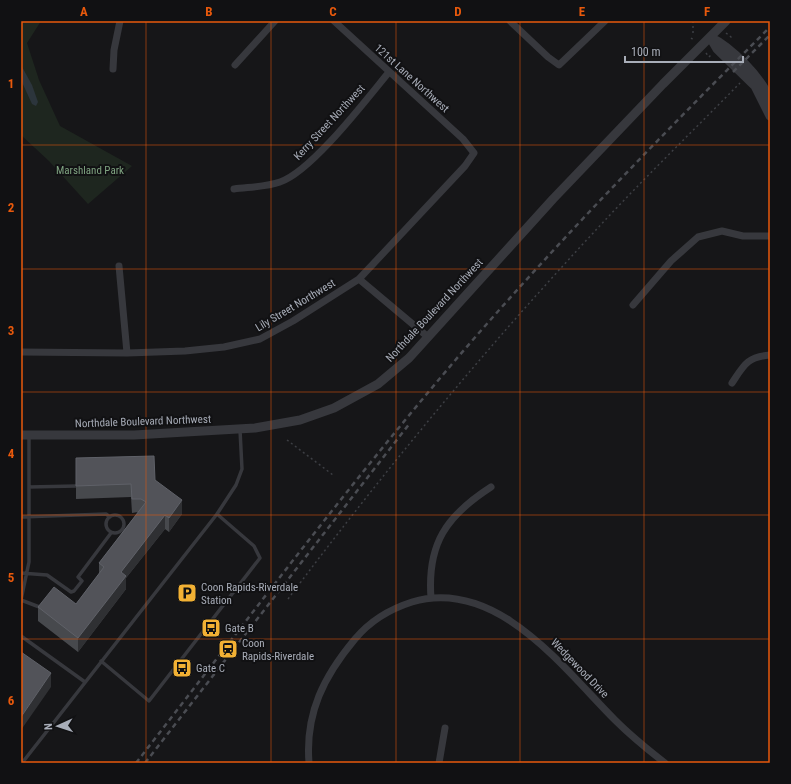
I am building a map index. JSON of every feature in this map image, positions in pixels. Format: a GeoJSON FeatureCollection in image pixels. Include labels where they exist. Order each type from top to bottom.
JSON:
{"type":"FeatureCollection","features":[{"type":"Feature","properties":{"kind":"street"},"geometry":{"type":"LineString","coordinates":[[113,69],[114,50],[120,21]]}},
{"type":"Feature","properties":{"kind":"street"},"geometry":{"type":"LineString","coordinates":[[235,65],[275,21]]}},
{"type":"Feature","properties":{"kind":"street","name":"121st Lane Northwest"},"geometry":{"type":"LineString","coordinates":[[334,21],[463,139],[474,153]]}},
{"type":"Feature","properties":{"kind":"street"},"geometry":{"type":"LineString","coordinates":[[510,21],[548,57],[559,65],[605,21]]}},
{"type":"Feature","properties":{"kind":"street","name":"Northdale Boulevard Northwest"},"geometry":{"type":"LineString","coordinates":[[25,435],[134,435],[240,430],[300,420],[334,408],[378,384],[409,358],[553,199],[663,84],[726,21]]}},
{"type":"Feature","properties":{"kind":"street"},"geometry":{"type":"LineString","coordinates":[[710,37],[717,49],[759,91],[770,116]]}},
{"type":"Feature","properties":{"kind":"street"},"geometry":{"type":"LineString","coordinates":[[710,37],[722,43],[756,77],[765,89],[770,100]]}},
{"type":"Feature","properties":{"kind":"street","name":"Kerry Street Northwest"},"geometry":{"type":"LineString","coordinates":[[234,189],[280,182],[296,174],[346,123],[389,72]]}},
{"type":"Feature","properties":{"kind":"street","name":"Lily Street Northwest"},"geometry":{"type":"LineString","coordinates":[[21,352],[127,353],[185,351],[224,347],[260,339],[292,321],[359,278],[465,166],[474,153]]}},
{"type":"Feature","properties":{"kind":"street"},"geometry":{"type":"LineString","coordinates":[[633,305],[671,261],[698,237],[722,232],[743,236],[770,236]]}},
{"type":"Feature","properties":{"kind":"street"},"geometry":{"type":"LineString","coordinates":[[120,266],[127,353]]}},
{"type":"Feature","properties":{"kind":"street"},"geometry":{"type":"LineString","coordinates":[[359,278],[428,337]]}},
{"type":"Feature","properties":{"kind":"street"},"geometry":{"type":"LineString","coordinates":[[732,383],[744,364],[750,359],[770,355]]}},
{"type":"Feature","properties":{"kind":"street"},"geometry":{"type":"LineString","coordinates":[[430,598],[432,561],[441,533],[457,513],[475,498],[491,488]]}},
{"type":"Feature","properties":{"kind":"street","name":"Wedgewood Drive"},"geometry":{"type":"LineString","coordinates":[[310,763],[309,734],[312,717],[331,670],[357,637],[378,618],[405,604],[430,598],[452,599],[474,603],[499,614],[517,626],[552,654],[624,729],[665,763]]}},
{"type":"Feature","properties":{"kind":"street"},"geometry":{"type":"LineString","coordinates":[[439,763],[445,728]]}},
{"type":"Feature","properties":{"kind":"lane"},"geometry":{"type":"LineString","coordinates":[[22,763],[217,514],[236,485],[242,469],[240,430]]}},
{"type":"Feature","properties":{"kind":"lane"},"geometry":{"type":"LineString","coordinates":[[25,435],[29,487],[29,562],[21,600],[34,604],[46,611]]}},
{"type":"Feature","properties":{"kind":"lane"},"geometry":{"type":"LineString","coordinates":[[29,487],[76,486]]}},
{"type":"Feature","properties":{"kind":"lane"},"geometry":{"type":"LineString","coordinates":[[21,517],[106,514],[110,517],[118,516],[123,519],[125,525],[120,533],[111,533]]}},
{"type":"Feature","properties":{"kind":"lane"},"geometry":{"type":"LineString","coordinates":[[101,661],[149,701],[260,558],[254,546],[217,514]]}},
{"type":"Feature","properties":{"kind":"lane"},"geometry":{"type":"LineString","coordinates":[[110,517],[106,525],[111,533]]}},
{"type":"Feature","properties":{"kind":"lane"},"geometry":{"type":"LineString","coordinates":[[21,573],[47,575],[71,592],[74,591],[82,581],[78,577],[111,533]]}},
{"type":"Feature","properties":{"kind":"lane"},"geometry":{"type":"LineString","coordinates":[[21,636],[85,682]]}},
{"type":"Feature","properties":{"kind":"path"},"geometry":{"type":"LineString","coordinates":[[693,21],[693,35]]}},
{"type":"Feature","properties":{"kind":"path"},"geometry":{"type":"LineString","coordinates":[[288,598],[338,532],[503,333],[596,230],[746,77]]}},
{"type":"Feature","properties":{"kind":"path"},"geometry":{"type":"LineString","coordinates":[[287,440],[333,475]]}},
{"type":"Feature","properties":{"kind":"green space","name":"Marshland Park"},"geometry":{"type":"Polygon","coordinates":[[[21,21],[41,21],[27,43],[39,80],[60,126],[132,166],[88,204],[49,161],[21,135],[21,21]]]}},
{"type":"Feature","properties":{"kind":"shaded area"},"geometry":{"type":"Polygon","coordinates":[[[21,65],[32,85],[38,102],[36,106],[32,104],[21,80],[21,65]]]}},
{"type":"Feature","properties":{"kind":"building"},"geometry":{"type":"Polygon","coordinates":[[[154,456],[155,480],[182,500],[169,518],[165,515],[121,572],[126,576],[78,638],[38,607],[54,587],[76,604],[104,567],[99,563],[146,502],[141,499],[132,499],[131,484],[76,486],[76,458],[154,456]]]}},
{"type":"Feature","properties":{"kind":"building"},"geometry":{"type":"Polygon","coordinates":[[[21,652],[51,673],[21,717],[21,652]]]}},
{"type":"Feature","properties":{"kind":"railway"},"geometry":{"type":"LineString","coordinates":[[136,763],[335,507],[416,406],[495,314],[611,189],[770,27]]}},
{"type":"Feature","properties":{"kind":"railway"},"geometry":{"type":"LineString","coordinates":[[733,72],[770,35]]}},
{"type":"Feature","properties":{"kind":"railway"},"geometry":{"type":"LineString","coordinates":[[145,763],[410,423]]}},
{"type":"Feature","properties":{"kind":"place","name":"Coon Rapids-Riverdale Station"},"geometry":{"type":"Point","coordinates":[187,593]}},
{"type":"Feature","properties":{"kind":"place","name":"Gate B"},"geometry":{"type":"Point","coordinates":[211,628]}},
{"type":"Feature","properties":{"kind":"place","name":"Coon Rapids-Riverdale"},"geometry":{"type":"Point","coordinates":[228,649]}},
{"type":"Feature","properties":{"kind":"place","name":"Gate C"},"geometry":{"type":"Point","coordinates":[182,668]}}]}
